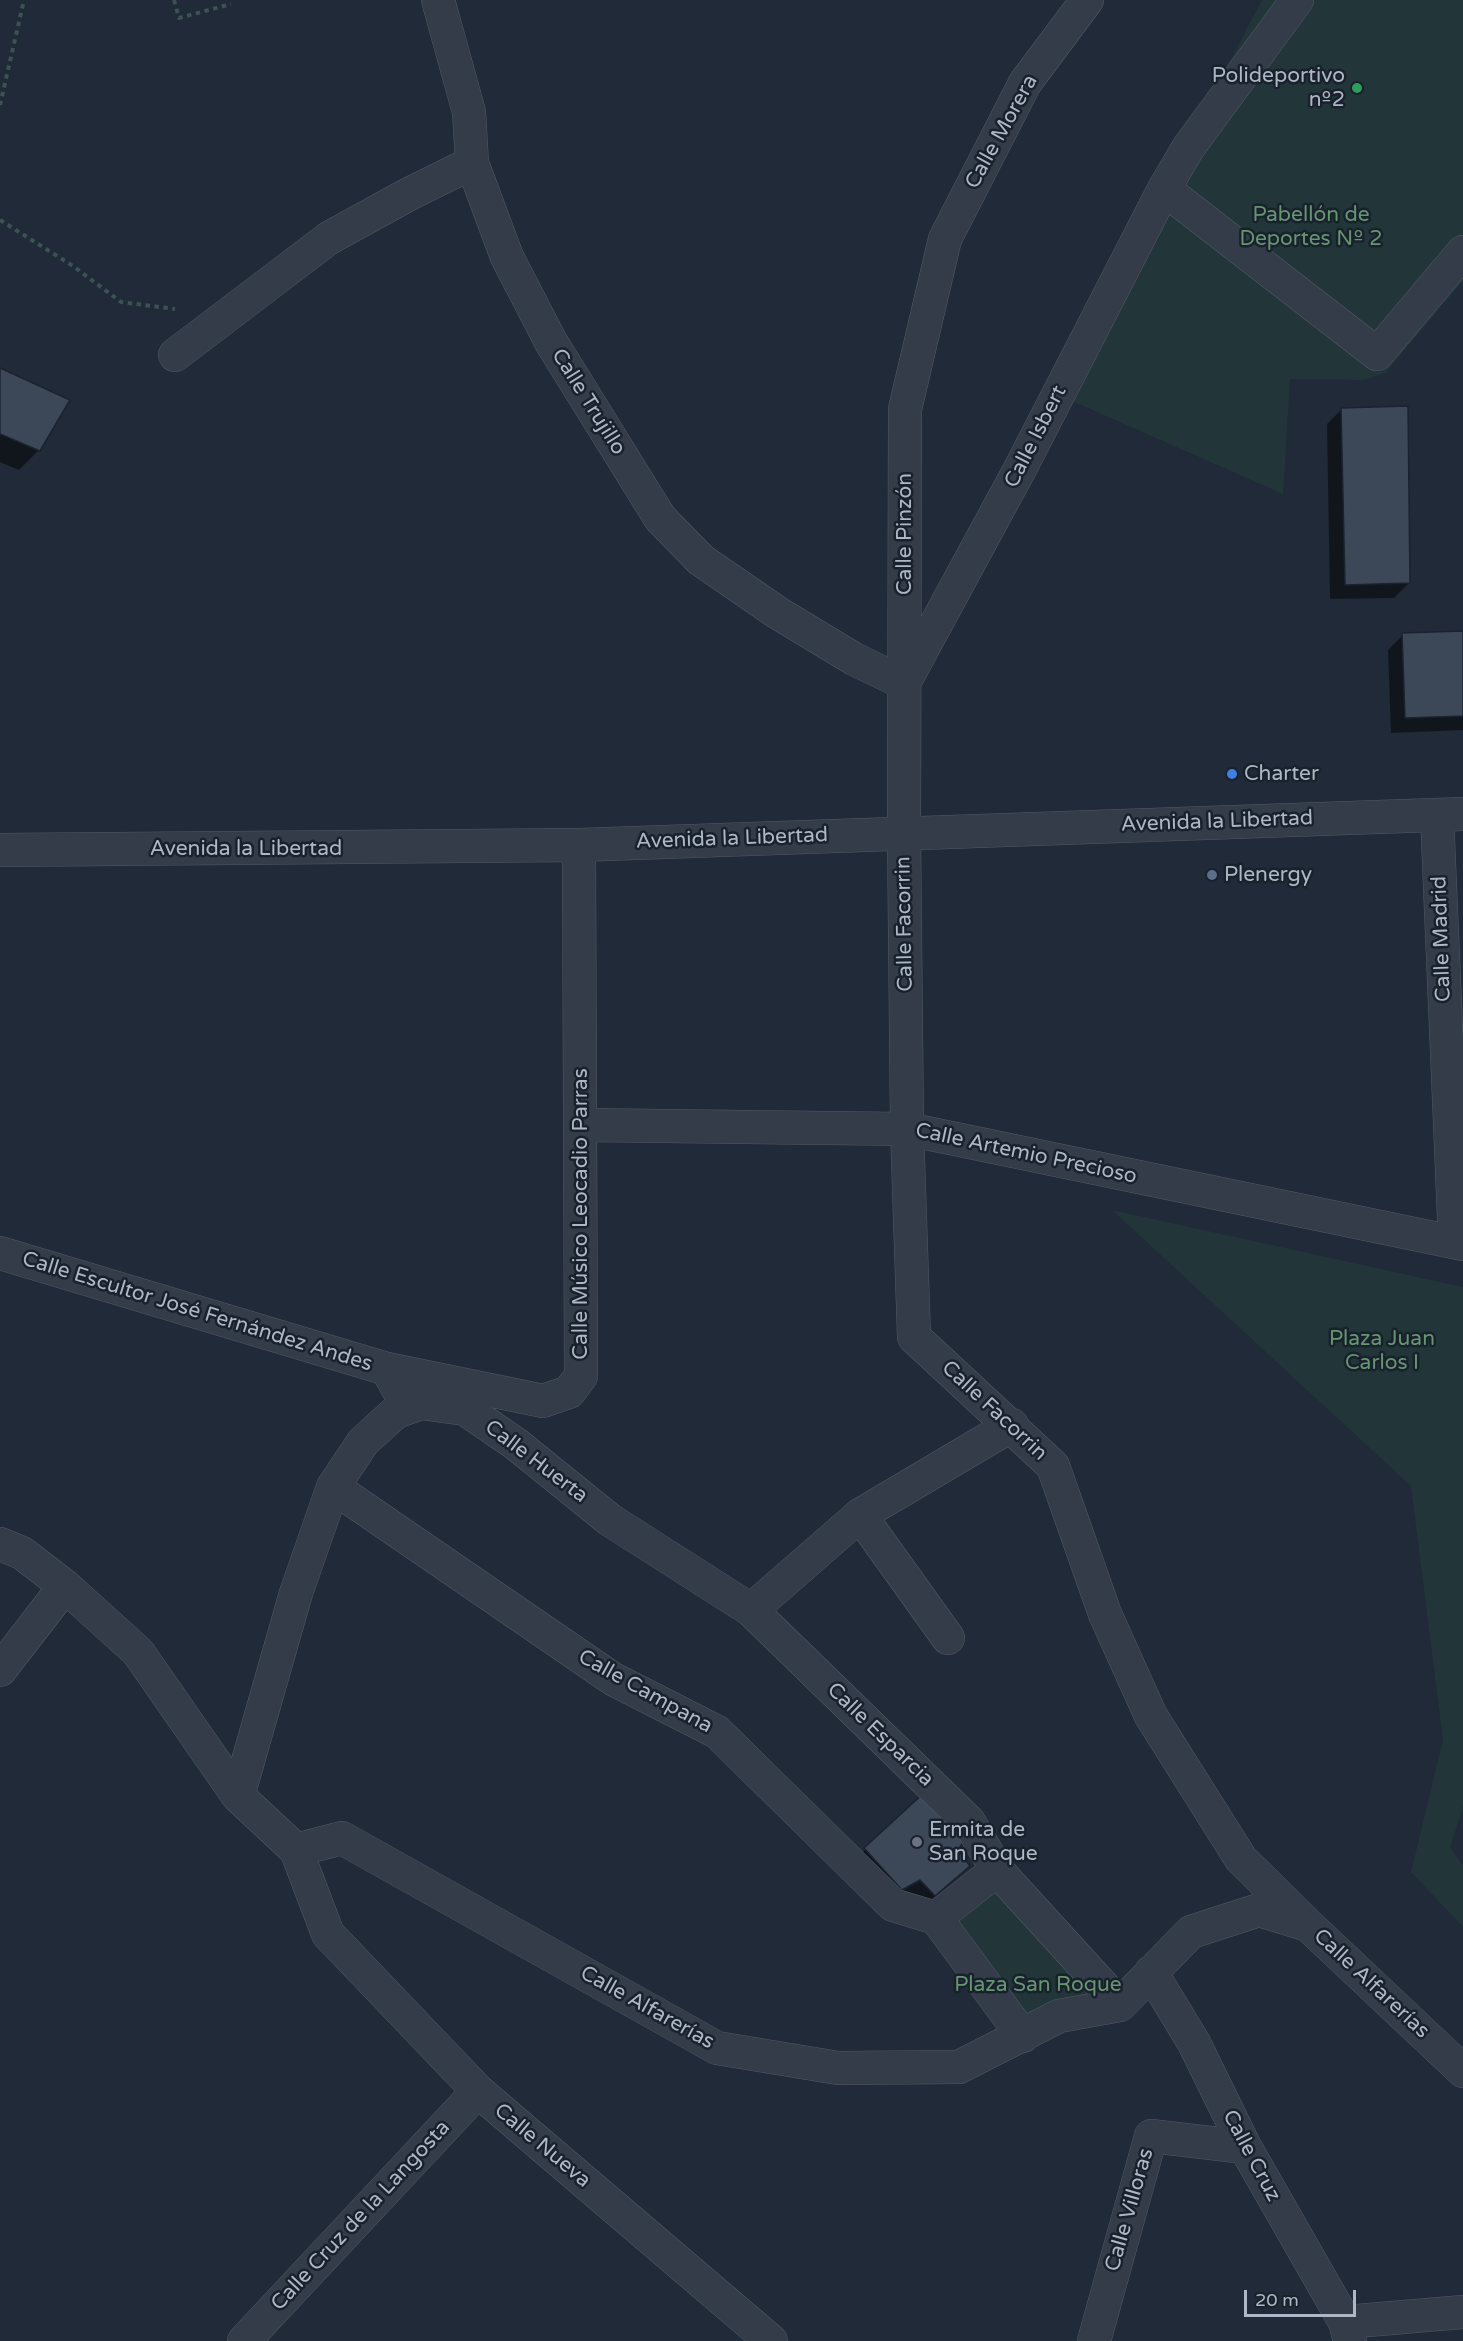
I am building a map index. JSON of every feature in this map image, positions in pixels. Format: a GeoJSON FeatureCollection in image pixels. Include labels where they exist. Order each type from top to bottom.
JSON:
{"type":"FeatureCollection","features":[{"type":"Feature","properties":{"kind":"street","name":"Calle Trujillo"},"geometry":{"type":"LineString","coordinates":[[438,0],[469,112],[471,163],[507,257],[551,342],[660,518],[700,560],[778,613],[854,659],[904,683]]}},
{"type":"Feature","properties":{"kind":"street","name":"Calle Morera"},"geometry":{"type":"LineString","coordinates":[[945,239],[1025,83],[1087,0]]}},
{"type":"Feature","properties":{"kind":"street","name":"Calle Isbert"},"geometry":{"type":"LineString","coordinates":[[904,683],[1021,466],[1164,189],[1188,148],[1297,0]]}},
{"type":"Feature","properties":{"kind":"street"},"geometry":{"type":"LineString","coordinates":[[175,355],[329,238],[471,163]]}},
{"type":"Feature","properties":{"kind":"street"},"geometry":{"type":"LineString","coordinates":[[1164,189],[1377,354],[1463,252]]}},
{"type":"Feature","properties":{"kind":"street","name":"Calle Pinzón"},"geometry":{"type":"LineString","coordinates":[[904,833],[905,409],[945,239]]}},
{"type":"Feature","properties":{"kind":"street","name":"Avenida la Libertad"},"geometry":{"type":"LineString","coordinates":[[0,850],[579,845],[1450,814]]}},
{"type":"Feature","properties":{"kind":"street","name":"Calle Madrid"},"geometry":{"type":"LineString","coordinates":[[1450,814],[1459,1243]]}},
{"type":"Feature","properties":{"kind":"street","name":"Calle Facorrin"},"geometry":{"type":"LineString","coordinates":[[904,833],[907,1129],[914,1337],[1012,1425],[1053,1466],[1105,1614],[1151,1716],[1241,1859],[1308,1925]]}},
{"type":"Feature","properties":{"kind":"street","name":"Calle Músico Leocadio Parras"},"geometry":{"type":"LineString","coordinates":[[387,1369],[543,1401],[569,1392],[581,1376],[582,1125],[579,845]]}},
{"type":"Feature","properties":{"kind":"street","name":"Calle Artemio Precioso"},"geometry":{"type":"LineString","coordinates":[[582,1125],[907,1129],[1459,1243]]}},
{"type":"Feature","properties":{"kind":"street","name":"Calle Escultor José Fernández Andes"},"geometry":{"type":"LineString","coordinates":[[0,1252],[387,1369],[407,1408]]}},
{"type":"Feature","properties":{"kind":"street","name":"Calle Huerta"},"geometry":{"type":"LineString","coordinates":[[238,1796],[296,1593],[333,1486],[363,1442],[396,1412],[407,1408],[421,1403],[465,1409],[516,1444],[610,1520],[751,1610]]}},
{"type":"Feature","properties":{"kind":"street"},"geometry":{"type":"LineString","coordinates":[[751,1610],[860,1515],[1012,1425]]}},
{"type":"Feature","properties":{"kind":"street","name":"Calle Campana"},"geometry":{"type":"LineString","coordinates":[[333,1486],[613,1679],[717,1732],[893,1905],[936,1918]]}},
{"type":"Feature","properties":{"kind":"street"},"geometry":{"type":"LineString","coordinates":[[860,1515],[948,1638]]}},
{"type":"Feature","properties":{"kind":"street"},"geometry":{"type":"LineString","coordinates":[[0,1544],[22,1553],[65,1586],[138,1652],[238,1796],[296,1850]]}},
{"type":"Feature","properties":{"kind":"street"},"geometry":{"type":"LineString","coordinates":[[0,1670],[65,1586]]}},
{"type":"Feature","properties":{"kind":"street","name":"Calle Esparcia"},"geometry":{"type":"LineString","coordinates":[[751,1610],[969,1822],[997,1870],[1120,2005]]}},
{"type":"Feature","properties":{"kind":"street","name":"Calle Alfarerías"},"geometry":{"type":"LineString","coordinates":[[296,1850],[342,1838],[717,2048],[838,2068],[959,2067],[1059,2016],[1120,2005],[1191,1932],[1259,1910],[1308,1925],[1461,2066]]}},
{"type":"Feature","properties":{"kind":"street","name":"Calle Nueva"},"geometry":{"type":"LineString","coordinates":[[296,1850],[328,1934],[478,2091],[771,2341]]}},
{"type":"Feature","properties":{"kind":"street"},"geometry":{"type":"LineString","coordinates":[[997,1870],[936,1918],[1023,2036]]}},
{"type":"Feature","properties":{"kind":"street","name":"Calle Cruz"},"geometry":{"type":"LineString","coordinates":[[1150,1972],[1194,2043],[1245,2147],[1347,2332]]}},
{"type":"Feature","properties":{"kind":"street","name":"Calle Cruz de la Langosta"},"geometry":{"type":"LineString","coordinates":[[244,2341],[478,2091]]}},
{"type":"Feature","properties":{"kind":"street","name":"Calle Villoras"},"geometry":{"type":"LineString","coordinates":[[1094,2341],[1151,2136],[1245,2147]]}},
{"type":"Feature","properties":{"kind":"street"},"geometry":{"type":"LineString","coordinates":[[1347,2332],[1463,2312]]}},
{"type":"Feature","properties":{"kind":"path"},"geometry":{"type":"LineString","coordinates":[[0,105],[24,0]]}},
{"type":"Feature","properties":{"kind":"path"},"geometry":{"type":"LineString","coordinates":[[174,0],[179,18],[231,4]]}},
{"type":"Feature","properties":{"kind":"path"},"geometry":{"type":"LineString","coordinates":[[0,220],[73,266],[121,302],[185,310]]}},
{"type":"Feature","properties":{"kind":"green space","name":"Pabellón de Deportes Nº 2"},"geometry":{"type":"Polygon","coordinates":[[[1262,0],[1463,0],[1463,281],[1385,373],[1364,380],[1290,379],[1283,494],[1054,393],[1262,0]]]}},
{"type":"Feature","properties":{"kind":"green space","name":"Plaza Juan Carlos I"},"geometry":{"type":"Polygon","coordinates":[[[1112,1210],[1463,1287],[1463,1806],[1450,1848],[1463,1865],[1463,1927],[1411,1872],[1443,1740],[1411,1486],[1112,1210]]]}},
{"type":"Feature","properties":{"kind":"green space","name":"Plaza San Roque"},"geometry":{"type":"Polygon","coordinates":[[[992,1873],[1114,2006],[1023,2036],[940,1915],[992,1873]]]}},
{"type":"Feature","properties":{"kind":"building"},"geometry":{"type":"Polygon","coordinates":[[[0,368],[70,400],[40,451],[0,434],[0,368]]]}},
{"type":"Feature","properties":{"kind":"building"},"geometry":{"type":"Polygon","coordinates":[[[1408,406],[1410,583],[1345,585],[1341,408],[1408,406]]]}},
{"type":"Feature","properties":{"kind":"building"},"geometry":{"type":"Polygon","coordinates":[[[1463,631],[1463,716],[1405,718],[1402,633],[1463,631]]]}},
{"type":"Feature","properties":{"kind":"building","name":"Ermita de San Roque"},"geometry":{"type":"Polygon","coordinates":[[[926,1791],[967,1836],[958,1850],[970,1866],[935,1896],[920,1880],[902,1890],[864,1848],[926,1791]]]}},
{"type":"Feature","properties":{"kind":"place","name":"Polideportivo nº2"},"geometry":{"type":"Point","coordinates":[1357,88]}},
{"type":"Feature","properties":{"kind":"place","name":"Charter"},"geometry":{"type":"Point","coordinates":[1232,774]}},
{"type":"Feature","properties":{"kind":"place","name":"Plenergy"},"geometry":{"type":"Point","coordinates":[1212,875]}},
{"type":"Feature","properties":{"kind":"place","name":"Ermita de San Roque"},"geometry":{"type":"Point","coordinates":[917,1842]}}]}
